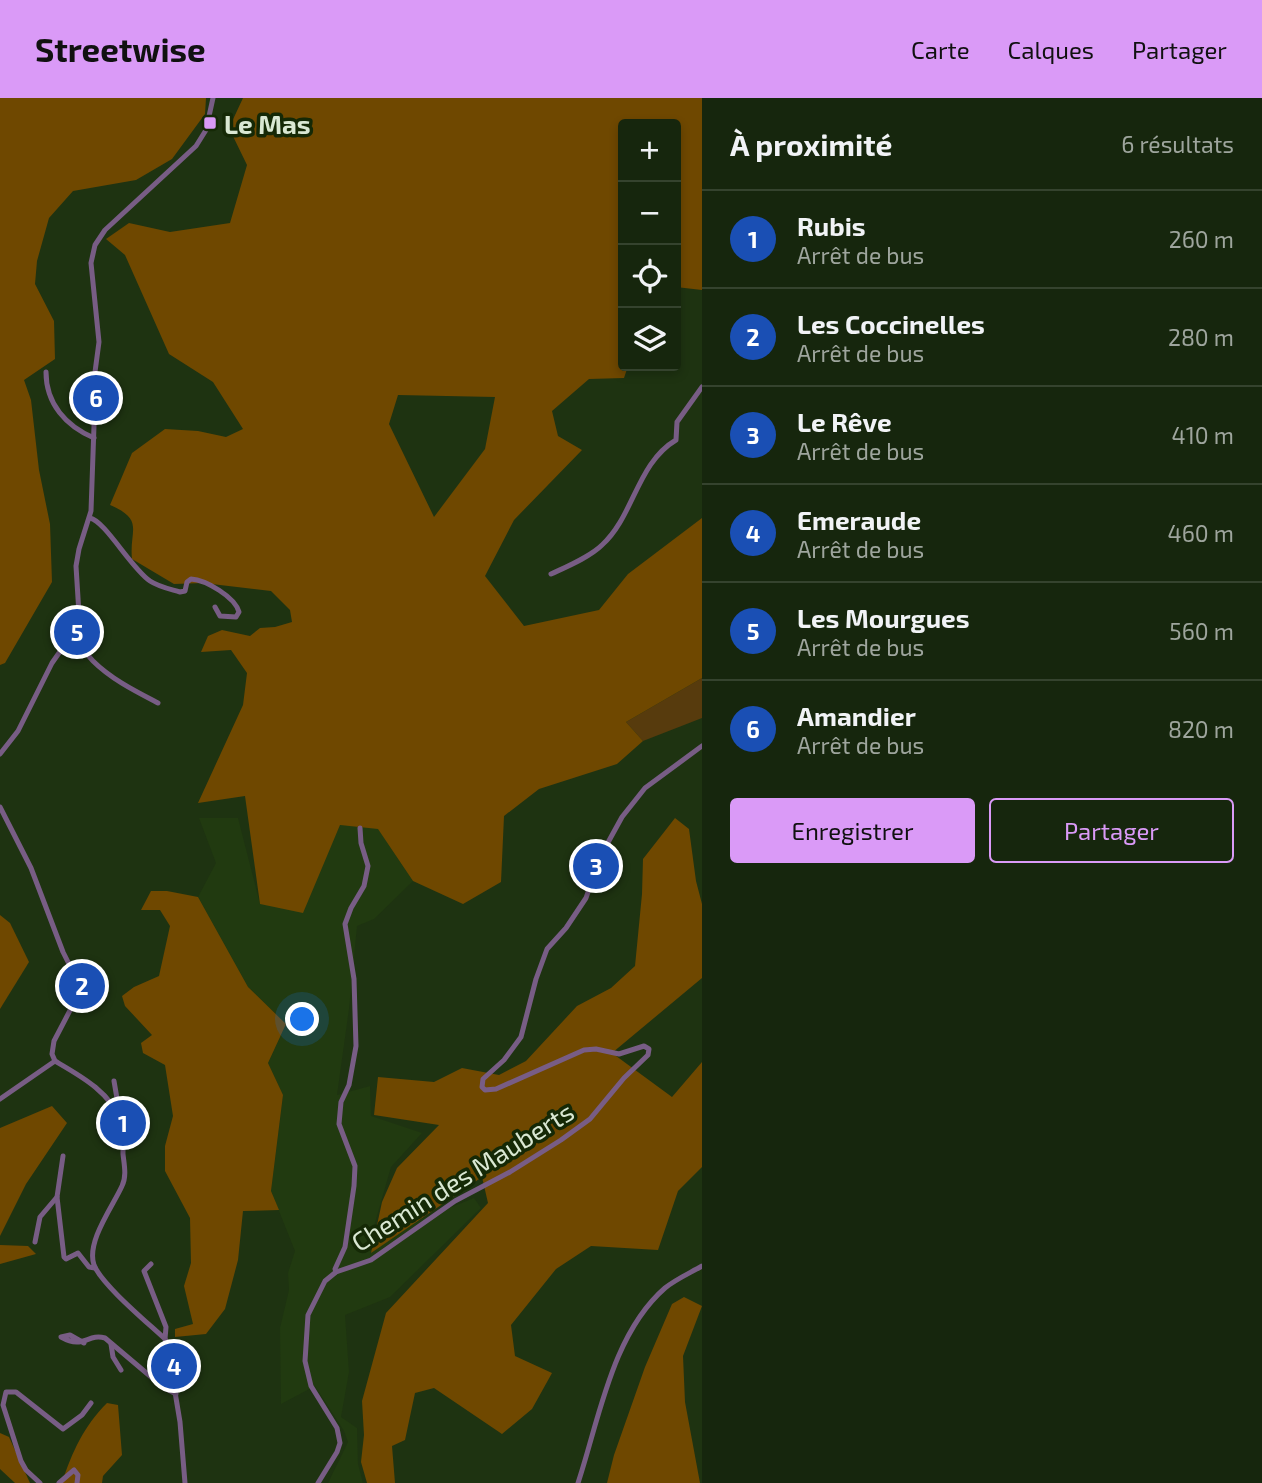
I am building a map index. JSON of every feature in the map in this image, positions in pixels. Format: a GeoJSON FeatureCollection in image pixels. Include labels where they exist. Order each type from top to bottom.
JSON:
{"type":"FeatureCollection","features":[{"type":"Feature","properties":{"kind":"street"},"geometry":{"type":"LineString","coordinates":[[0,754],[18,731],[52,663],[70,638],[79,614],[77,558],[90,518],[94,438],[93,387],[99,342],[91,271],[95,245],[105,230],[196,146],[208,124],[214,98]]}},
{"type":"Feature","properties":{"kind":"street"},"geometry":{"type":"LineString","coordinates":[[46,372],[47,391],[52,405],[71,426],[94,438]]}},
{"type":"Feature","properties":{"kind":"street"},"geometry":{"type":"LineString","coordinates":[[551,575],[601,546],[614,531],[657,454],[676,440],[677,422],[702,387]]}},
{"type":"Feature","properties":{"kind":"street"},"geometry":{"type":"LineString","coordinates":[[90,518],[103,525],[127,559],[148,580],[180,592],[185,591],[187,582],[191,579],[199,580],[234,602],[239,612],[236,617],[225,618],[220,616],[215,607]]}},
{"type":"Feature","properties":{"kind":"street"},"geometry":{"type":"LineString","coordinates":[[70,638],[88,642],[99,635]]}},
{"type":"Feature","properties":{"kind":"street"},"geometry":{"type":"LineString","coordinates":[[70,638],[81,645],[92,660],[107,673],[158,703]]}},
{"type":"Feature","properties":{"kind":"street","name":"Chemin des Mauberts"},"geometry":{"type":"LineString","coordinates":[[336,1272],[371,1259],[455,1201],[510,1172],[561,1140],[590,1119],[624,1078],[648,1055],[649,1049],[644,1046],[618,1055],[596,1049],[584,1050],[496,1089],[485,1090],[482,1087],[483,1079],[504,1060],[521,1037],[547,950],[586,898],[600,857],[622,817],[645,788],[702,746]]}},
{"type":"Feature","properties":{"kind":"street"},"geometry":{"type":"LineString","coordinates":[[0,807],[32,868],[63,952],[80,986],[78,997],[54,1041],[52,1054],[55,1061],[83,1077],[98,1090],[120,1119]]}},
{"type":"Feature","properties":{"kind":"street"},"geometry":{"type":"LineString","coordinates":[[318,1483],[337,1452],[340,1438],[307,1378],[307,1323],[315,1297],[325,1281],[336,1272],[345,1247],[354,1186],[355,1166],[339,1124],[341,1102],[349,1085],[356,1046],[355,979],[345,925],[364,886],[368,866],[361,843],[360,828]]}},
{"type":"Feature","properties":{"kind":"street"},"geometry":{"type":"LineString","coordinates":[[0,1100],[55,1061]]}},
{"type":"Feature","properties":{"kind":"street"},"geometry":{"type":"LineString","coordinates":[[114,1081],[125,1180],[102,1224],[95,1244],[95,1268],[165,1339],[170,1352],[176,1394],[185,1483]]}},
{"type":"Feature","properties":{"kind":"street"},"geometry":{"type":"LineString","coordinates":[[63,1156],[57,1197],[64,1257],[66,1259],[78,1254],[89,1267],[95,1268]]}},
{"type":"Feature","properties":{"kind":"street"},"geometry":{"type":"LineString","coordinates":[[35,1242],[40,1217],[57,1197]]}},
{"type":"Feature","properties":{"kind":"street"},"geometry":{"type":"LineString","coordinates":[[150,1264],[144,1271],[166,1327],[165,1339]]}},
{"type":"Feature","properties":{"kind":"street"},"geometry":{"type":"LineString","coordinates":[[578,1483],[597,1415],[631,1330],[666,1287],[702,1266]]}},
{"type":"Feature","properties":{"kind":"street"},"geometry":{"type":"LineString","coordinates":[[84,1343],[101,1336],[163,1387],[176,1394]]}},
{"type":"Feature","properties":{"kind":"street"},"geometry":{"type":"LineString","coordinates":[[111,1344],[113,1357],[121,1370]]}},
{"type":"Feature","properties":{"kind":"street"},"geometry":{"type":"LineString","coordinates":[[40,1483],[32,1477],[21,1461],[3,1405],[6,1392],[16,1392],[63,1429],[82,1415],[91,1403]]}},
{"type":"Feature","properties":{"kind":"street"},"geometry":{"type":"LineString","coordinates":[[59,1483],[74,1470],[78,1475],[77,1483]]}},
{"type":"Feature","properties":{"kind":"shaded area"},"geometry":{"type":"Polygon","coordinates":[[[0,98],[206,98],[205,114],[172,159],[136,180],[73,191],[49,218],[37,261],[35,284],[54,321],[55,359],[24,380],[31,400],[39,470],[50,524],[52,582],[5,663],[0,665],[0,98]]]}},
{"type":"Feature","properties":{"kind":"shaded area"},"geometry":{"type":"Polygon","coordinates":[[[243,98],[702,98],[702,290],[681,288],[681,119],[618,119],[618,371],[626,371],[624,378],[589,379],[552,411],[558,436],[582,450],[514,520],[485,576],[524,626],[599,610],[628,574],[702,518],[702,678],[626,722],[643,741],[617,764],[539,789],[504,816],[501,882],[463,904],[413,881],[378,829],[340,825],[303,913],[260,904],[245,796],[198,803],[243,705],[247,673],[231,650],[201,652],[208,636],[222,630],[250,636],[260,628],[292,622],[290,610],[271,591],[203,583],[174,584],[132,559],[132,521],[121,510],[110,505],[132,453],[165,429],[198,431],[226,437],[243,429],[213,382],[169,354],[125,255],[106,239],[129,223],[170,232],[230,223],[247,165],[229,128],[243,98]],[[398,395],[389,424],[434,517],[485,449],[495,397],[398,395]]]}},
{"type":"Feature","properties":{"kind":"shaded area"},"geometry":{"type":"Polygon","coordinates":[[[702,678],[702,718],[643,741],[626,722],[702,678]]]}},
{"type":"Feature","properties":{"kind":"shaded area"},"geometry":{"type":"Polygon","coordinates":[[[199,818],[238,818],[260,904],[327,853],[340,825],[378,828],[413,881],[374,919],[357,926],[337,1095],[370,1086],[371,1116],[422,1133],[391,1167],[370,1240],[474,1198],[481,1208],[390,1297],[345,1315],[349,1372],[341,1417],[357,1428],[358,1464],[363,1483],[328,1483],[348,1442],[344,1431],[315,1386],[281,1404],[280,1328],[289,1290],[288,1273],[295,1251],[271,1191],[283,1096],[268,1063],[286,1024],[248,987],[198,897],[216,863],[199,818]]]}},
{"type":"Feature","properties":{"kind":"shaded area"},"geometry":{"type":"Polygon","coordinates":[[[675,818],[689,829],[702,904],[702,978],[612,1053],[672,1097],[702,1062],[702,1167],[678,1191],[658,1250],[591,1246],[556,1269],[511,1325],[515,1356],[552,1373],[532,1409],[502,1434],[434,1388],[415,1393],[405,1440],[392,1446],[395,1483],[367,1483],[361,1462],[364,1435],[362,1401],[386,1313],[488,1203],[482,1177],[371,1253],[382,1202],[397,1168],[439,1125],[374,1115],[378,1077],[434,1082],[462,1068],[499,1075],[526,1061],[577,1006],[611,988],[635,966],[643,859],[675,818]]]}},
{"type":"Feature","properties":{"kind":"shaded area"},"geometry":{"type":"Polygon","coordinates":[[[151,891],[198,897],[248,987],[286,1024],[268,1063],[283,1095],[271,1191],[279,1210],[243,1211],[238,1260],[225,1309],[206,1334],[175,1337],[175,1329],[193,1324],[184,1286],[191,1263],[190,1218],[165,1171],[165,1146],[173,1116],[165,1065],[143,1053],[141,1043],[152,1035],[125,1006],[122,996],[134,987],[159,976],[170,926],[160,910],[141,910],[151,891]]]}},
{"type":"Feature","properties":{"kind":"shaded area"},"geometry":{"type":"Polygon","coordinates":[[[0,915],[10,923],[29,962],[0,1009],[0,915]]]}},
{"type":"Feature","properties":{"kind":"shaded area"},"geometry":{"type":"Polygon","coordinates":[[[52,1106],[67,1123],[26,1184],[0,1236],[0,1128],[52,1106]]]}},
{"type":"Feature","properties":{"kind":"shaded area"},"geometry":{"type":"Polygon","coordinates":[[[0,1245],[28,1246],[36,1254],[0,1264],[0,1245]]]}},
{"type":"Feature","properties":{"kind":"shaded area"},"geometry":{"type":"Polygon","coordinates":[[[684,1297],[702,1306],[683,1356],[685,1402],[700,1483],[607,1483],[645,1367],[672,1304],[684,1297]]]}},
{"type":"Feature","properties":{"kind":"shaded area"},"geometry":{"type":"Polygon","coordinates":[[[107,1403],[118,1405],[122,1455],[103,1476],[102,1483],[62,1483],[80,1440],[107,1403]]]}},
{"type":"Feature","properties":{"kind":"shaded area"},"geometry":{"type":"Polygon","coordinates":[[[0,1433],[9,1437],[30,1483],[15,1483],[0,1469],[0,1433]]]}},
{"type":"Feature","properties":{"kind":"place","name":"Le Mas"},"geometry":{"type":"Point","coordinates":[210,123]}},
{"type":"Feature","properties":{"kind":"place","name":"Amandier"},"geometry":{"type":"Point","coordinates":[96,398]}},
{"type":"Feature","properties":{"kind":"place","name":"Les Mourgues"},"geometry":{"type":"Point","coordinates":[77,632]}},
{"type":"Feature","properties":{"kind":"place","name":"Le Rêve"},"geometry":{"type":"Point","coordinates":[596,866]}},
{"type":"Feature","properties":{"kind":"place","name":"Les Coccinelles"},"geometry":{"type":"Point","coordinates":[82,986]}},
{"type":"Feature","properties":{"kind":"place","name":"Rubis"},"geometry":{"type":"Point","coordinates":[123,1123]}},
{"type":"Feature","properties":{"kind":"place","name":"Emeraude"},"geometry":{"type":"Point","coordinates":[174,1366]}}]}
